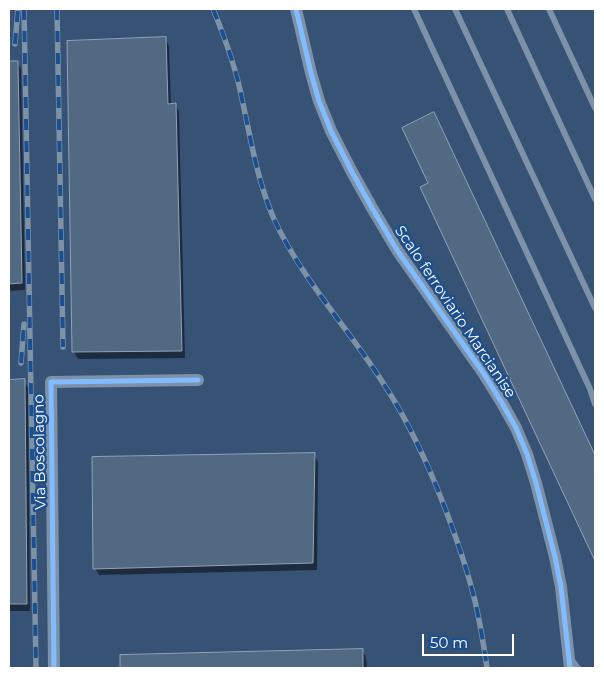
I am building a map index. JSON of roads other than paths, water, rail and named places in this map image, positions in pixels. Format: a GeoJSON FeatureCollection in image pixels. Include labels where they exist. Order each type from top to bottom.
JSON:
{"type":"FeatureCollection","features":[{"type":"Feature","properties":{"kind":"street","name":"Scalo ferroviario Marcianise"},"geometry":{"type":"LineString","coordinates":[[296,9],[319,101],[331,131],[352,172],[397,250],[484,374],[502,403],[516,428],[527,454],[555,557],[570,668]]}},
{"type":"Feature","properties":{"kind":"street","name":"Via Boscolagno"},"geometry":{"type":"LineString","coordinates":[[54,668],[51,382],[198,380]]}},
{"type":"Feature","properties":{"kind":"lane"},"geometry":{"type":"LineString","coordinates":[[414,9],[590,389],[595,404]]}},
{"type":"Feature","properties":{"kind":"lane"},"geometry":{"type":"LineString","coordinates":[[456,9],[595,308]]}},
{"type":"Feature","properties":{"kind":"lane"},"geometry":{"type":"LineString","coordinates":[[507,9],[595,198]]}},
{"type":"Feature","properties":{"kind":"lane"},"geometry":{"type":"LineString","coordinates":[[549,9],[595,108]]}},
{"type":"Feature","properties":{"kind":"lane"},"geometry":{"type":"LineString","coordinates":[[568,654],[578,668]]}},
{"type":"Feature","properties":{"kind":"railway"},"geometry":{"type":"LineString","coordinates":[[15,44],[18,9]]}},
{"type":"Feature","properties":{"kind":"railway"},"geometry":{"type":"LineString","coordinates":[[24,9],[36,668]]}},
{"type":"Feature","properties":{"kind":"railway"},"geometry":{"type":"LineString","coordinates":[[57,9],[63,347]]}},
{"type":"Feature","properties":{"kind":"railway"},"geometry":{"type":"LineString","coordinates":[[213,9],[240,87],[259,175],[274,219],[298,263],[392,397],[418,446],[447,512],[467,571],[477,609],[487,668]]}},
{"type":"Feature","properties":{"kind":"railway"},"geometry":{"type":"LineString","coordinates":[[21,363],[24,324]]}}]}
